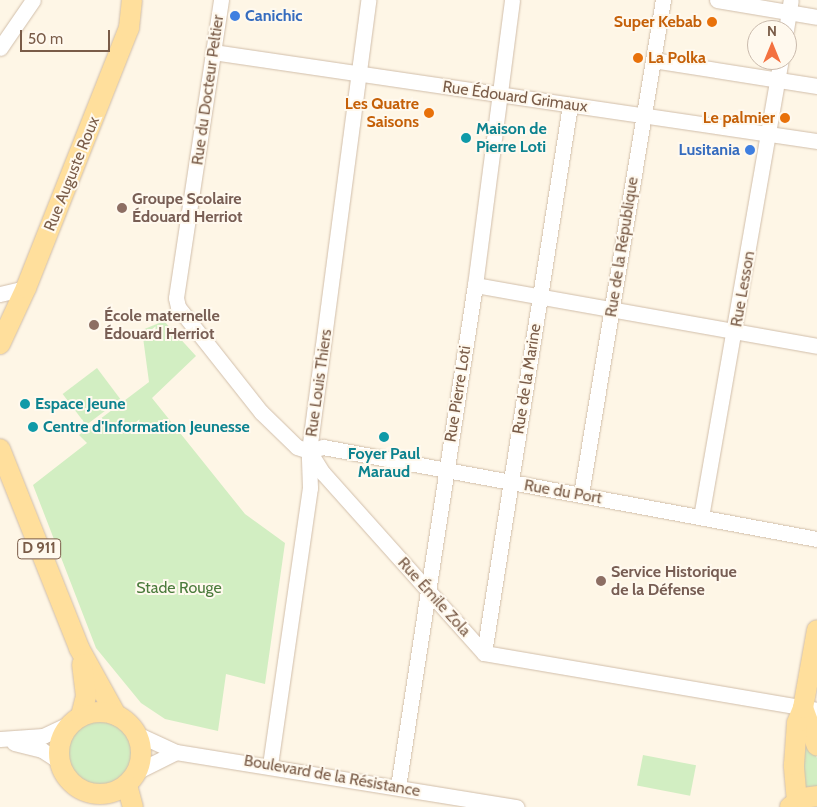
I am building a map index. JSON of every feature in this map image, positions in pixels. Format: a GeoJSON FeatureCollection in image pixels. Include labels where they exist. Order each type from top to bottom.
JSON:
{"type":"FeatureCollection","features":[{"type":"Feature","properties":{"kind":"main road","name":"Rue Auguste Roux"},"geometry":{"type":"LineString","coordinates":[[0,344],[26,288],[129,28],[132,0]]}},
{"type":"Feature","properties":{"kind":"main road","name":"D 911"},"geometry":{"type":"LineString","coordinates":[[0,449],[78,648],[116,715]]}},
{"type":"Feature","properties":{"kind":"main road"},"geometry":{"type":"LineString","coordinates":[[817,630],[810,709],[817,746]]}},
{"type":"Feature","properties":{"kind":"main road","name":"D 911"},"geometry":{"type":"LineString","coordinates":[[76,720],[86,687],[78,648]]}},
{"type":"Feature","properties":{"kind":"main road"},"geometry":{"type":"LineString","coordinates":[[810,709],[795,743],[793,804],[817,796]]}},
{"type":"Feature","properties":{"kind":"main road"},"geometry":{"type":"LineString","coordinates":[[132,778],[116,792],[93,800],[70,783],[59,761],[59,745],[76,720],[92,712],[116,715],[137,734],[141,746],[132,778],[133,807]]}},
{"type":"Feature","properties":{"kind":"street"},"geometry":{"type":"LineString","coordinates":[[0,48],[33,0]]}},
{"type":"Feature","properties":{"kind":"street","name":"Rue du Docteur Peltier"},"geometry":{"type":"LineString","coordinates":[[176,298],[221,0]]}},
{"type":"Feature","properties":{"kind":"street","name":"Rue Louis Thiers"},"geometry":{"type":"LineString","coordinates":[[270,765],[310,488],[309,451],[368,0]]}},
{"type":"Feature","properties":{"kind":"street","name":"Rue Pierre Loti"},"geometry":{"type":"LineString","coordinates":[[398,786],[475,285],[512,0]]}},
{"type":"Feature","properties":{"kind":"street","name":"Rue de la République"},"geometry":{"type":"LineString","coordinates":[[581,494],[663,0]]}},
{"type":"Feature","properties":{"kind":"street"},"geometry":{"type":"LineString","coordinates":[[717,0],[790,6],[817,17]]}},
{"type":"Feature","properties":{"kind":"street"},"geometry":{"type":"LineString","coordinates":[[788,20],[790,6]]}},
{"type":"Feature","properties":{"kind":"street","name":"Rue Édouard Grimaux"},"geometry":{"type":"LineString","coordinates":[[214,52],[817,141]]}},
{"type":"Feature","properties":{"kind":"street"},"geometry":{"type":"LineString","coordinates":[[653,60],[817,86]]}},
{"type":"Feature","properties":{"kind":"street","name":"Rue Lesson"},"geometry":{"type":"LineString","coordinates":[[700,517],[735,331],[780,70]]}},
{"type":"Feature","properties":{"kind":"street","name":"Rue de la Marine"},"geometry":{"type":"LineString","coordinates":[[484,653],[570,105]]}},
{"type":"Feature","properties":{"kind":"street"},"geometry":{"type":"LineString","coordinates":[[475,285],[817,346]]}},
{"type":"Feature","properties":{"kind":"street"},"geometry":{"type":"LineString","coordinates":[[0,294],[26,288]]}},
{"type":"Feature","properties":{"kind":"street","name":"Rue Émile Zola"},"geometry":{"type":"LineString","coordinates":[[176,298],[178,307],[261,412],[297,447],[309,451],[323,473],[484,653]]}},
{"type":"Feature","properties":{"kind":"street","name":"Rue du Port"},"geometry":{"type":"LineString","coordinates":[[309,451],[323,447],[817,539]]}},
{"type":"Feature","properties":{"kind":"street"},"geometry":{"type":"LineString","coordinates":[[484,653],[810,709]]}},
{"type":"Feature","properties":{"kind":"street"},"geometry":{"type":"LineString","coordinates":[[0,741],[43,736],[76,720]]}},
{"type":"Feature","properties":{"kind":"street","name":"Boulevard de la Résistance"},"geometry":{"type":"LineString","coordinates":[[137,734],[176,752],[270,765],[517,807]]}},
{"type":"Feature","properties":{"kind":"street"},"geometry":{"type":"LineString","coordinates":[[0,741],[42,750],[59,761]]}},
{"type":"Feature","properties":{"kind":"street"},"geometry":{"type":"LineString","coordinates":[[132,778],[176,752]]}},
{"type":"Feature","properties":{"kind":"green space","name":"Stade Rouge"},"geometry":{"type":"Polygon","coordinates":[[[164,321],[196,356],[152,398],[245,514],[285,543],[265,684],[226,674],[218,731],[165,719],[141,703],[96,648],[33,485],[87,443],[79,435],[149,382],[142,330],[164,321]]]}},
{"type":"Feature","properties":{"kind":"green space"},"geometry":{"type":"Polygon","coordinates":[[[97,368],[120,399],[86,425],[63,394],[97,368]]]}},
{"type":"Feature","properties":{"kind":"green space"},"geometry":{"type":"Polygon","coordinates":[[[108,719],[121,725],[130,734],[134,740],[136,754],[134,768],[126,779],[115,787],[94,789],[87,787],[76,779],[68,768],[66,747],[68,740],[76,729],[87,721],[108,719]]]}},
{"type":"Feature","properties":{"kind":"green space"},"geometry":{"type":"Polygon","coordinates":[[[800,737],[811,747],[817,758],[817,786],[800,789],[800,737]]]}},
{"type":"Feature","properties":{"kind":"green space"},"geometry":{"type":"Polygon","coordinates":[[[643,755],[696,765],[690,796],[637,785],[643,755]]]}},
{"type":"Feature","properties":{"kind":"place","name":"Canichic"},"geometry":{"type":"Point","coordinates":[235,16]}},
{"type":"Feature","properties":{"kind":"place","name":"Super Kebab"},"geometry":{"type":"Point","coordinates":[712,22]}},
{"type":"Feature","properties":{"kind":"place","name":"La Polka"},"geometry":{"type":"Point","coordinates":[638,58]}},
{"type":"Feature","properties":{"kind":"place","name":"Les Quatre Saisons"},"geometry":{"type":"Point","coordinates":[429,113]}},
{"type":"Feature","properties":{"kind":"place","name":"Le palmier"},"geometry":{"type":"Point","coordinates":[785,118]}},
{"type":"Feature","properties":{"kind":"place","name":"Maison de Pierre Loti"},"geometry":{"type":"Point","coordinates":[466,138]}},
{"type":"Feature","properties":{"kind":"place","name":"Lusitania"},"geometry":{"type":"Point","coordinates":[750,150]}},
{"type":"Feature","properties":{"kind":"place","name":"Groupe Scolaire Édouard Herriot"},"geometry":{"type":"Point","coordinates":[122,208]}},
{"type":"Feature","properties":{"kind":"place","name":"École maternelle Édouard Herriot"},"geometry":{"type":"Point","coordinates":[94,325]}},
{"type":"Feature","properties":{"kind":"place","name":"Espace Jeune"},"geometry":{"type":"Point","coordinates":[25,404]}},
{"type":"Feature","properties":{"kind":"place","name":"Centre d'Information Jeunesse"},"geometry":{"type":"Point","coordinates":[33,427]}},
{"type":"Feature","properties":{"kind":"place","name":"Foyer Paul Maraud"},"geometry":{"type":"Point","coordinates":[384,437]}},
{"type":"Feature","properties":{"kind":"place","name":"Service Historique de la Défense"},"geometry":{"type":"Point","coordinates":[601,581]}}]}
